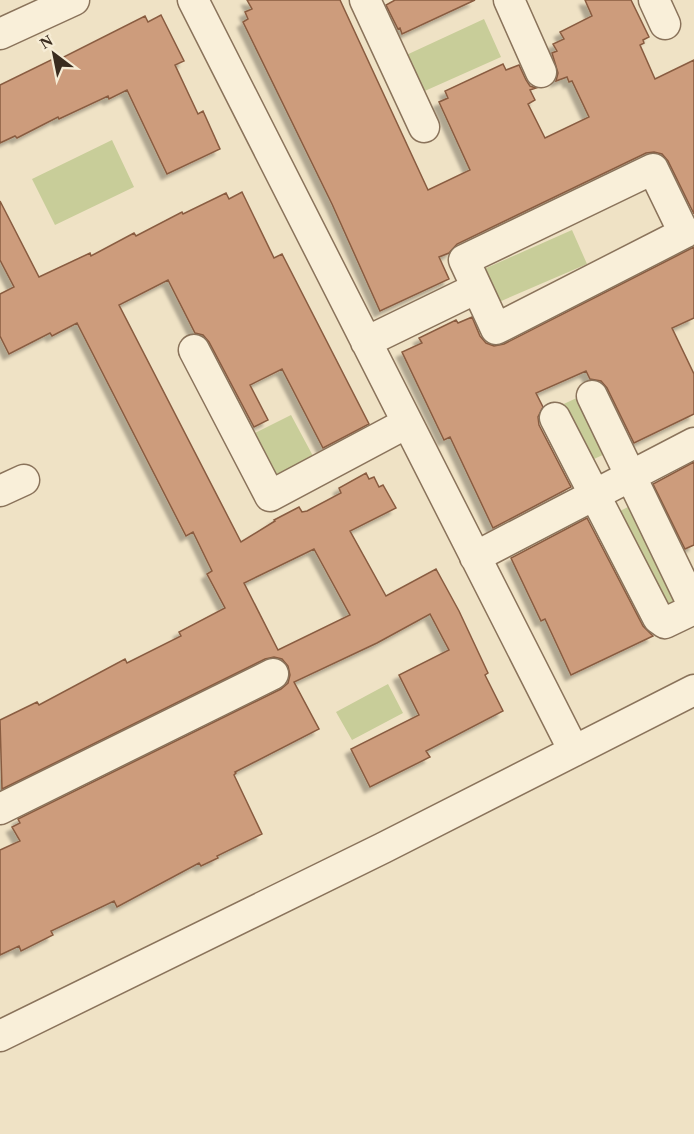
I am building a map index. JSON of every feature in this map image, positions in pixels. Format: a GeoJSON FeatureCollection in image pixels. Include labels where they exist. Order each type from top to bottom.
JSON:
{"type":"FeatureCollection","features":[{"type":"Feature","properties":{"kind":"street"},"geometry":{"type":"LineString","coordinates":[[0,34],[74,0]]}},
{"type":"Feature","properties":{"kind":"street"},"geometry":{"type":"LineString","coordinates":[[193,0],[574,751]]}},
{"type":"Feature","properties":{"kind":"street"},"geometry":{"type":"LineString","coordinates":[[365,0],[424,127]]}},
{"type":"Feature","properties":{"kind":"street"},"geometry":{"type":"LineString","coordinates":[[509,0],[541,72]]}},
{"type":"Feature","properties":{"kind":"street"},"geometry":{"type":"LineString","coordinates":[[653,169],[684,233],[496,329],[477,288],[464,260],[653,169]]}},
{"type":"Feature","properties":{"kind":"street"},"geometry":{"type":"LineString","coordinates":[[366,342],[477,288]]}},
{"type":"Feature","properties":{"kind":"street"},"geometry":{"type":"LineString","coordinates":[[194,350],[270,496],[407,423]]}},
{"type":"Feature","properties":{"kind":"street"},"geometry":{"type":"LineString","coordinates":[[555,418],[658,618],[665,623],[694,608],[592,396]]}},
{"type":"Feature","properties":{"kind":"street"},"geometry":{"type":"LineString","coordinates":[[475,557],[694,443]]}},
{"type":"Feature","properties":{"kind":"street"},"geometry":{"type":"LineString","coordinates":[[0,809],[273,674]]}},
{"type":"Feature","properties":{"kind":"street"},"geometry":{"type":"LineString","coordinates":[[0,1036],[383,848],[694,690]]}},
{"type":"Feature","properties":{"kind":"green space"},"geometry":{"type":"Polygon","coordinates":[[[484,19],[501,57],[418,94],[402,57],[484,19]]]}},
{"type":"Feature","properties":{"kind":"green space"},"geometry":{"type":"Polygon","coordinates":[[[112,140],[134,187],[55,225],[32,179],[112,140]]]}},
{"type":"Feature","properties":{"kind":"green space"},"geometry":{"type":"Polygon","coordinates":[[[572,230],[587,264],[499,302],[484,269],[572,230]]]}},
{"type":"Feature","properties":{"kind":"green space"},"geometry":{"type":"Polygon","coordinates":[[[581,396],[607,453],[581,465],[555,408],[581,396]]]}},
{"type":"Feature","properties":{"kind":"green space"},"geometry":{"type":"Polygon","coordinates":[[[291,415],[313,456],[267,480],[245,438],[291,415]]]}},
{"type":"Feature","properties":{"kind":"green space"},"geometry":{"type":"Polygon","coordinates":[[[632,505],[681,602],[659,614],[610,516],[632,505]]]}},
{"type":"Feature","properties":{"kind":"green space"},"geometry":{"type":"Polygon","coordinates":[[[388,684],[403,713],[352,740],[336,712],[388,684]]]}},
{"type":"Feature","properties":{"kind":"building"},"geometry":{"type":"Polygon","coordinates":[[[247,0],[340,0],[428,190],[470,170],[439,102],[448,98],[445,91],[503,64],[506,70],[519,65],[530,86],[536,88],[530,90],[535,100],[528,104],[545,138],[589,117],[572,81],[569,82],[567,77],[556,81],[558,73],[552,53],[557,51],[553,44],[564,39],[560,32],[592,16],[585,0],[631,0],[649,37],[640,45],[655,79],[694,60],[694,214],[668,161],[662,154],[646,153],[457,244],[449,253],[439,257],[449,279],[380,311],[332,204],[243,22],[248,19],[245,12],[252,9],[247,0]]]}},
{"type":"Feature","properties":{"kind":"building"},"geometry":{"type":"Polygon","coordinates":[[[395,0],[475,0],[402,34],[386,5],[395,0]]]}},
{"type":"Feature","properties":{"kind":"building"},"geometry":{"type":"Polygon","coordinates":[[[161,15],[184,61],[175,65],[198,114],[203,111],[220,149],[167,174],[127,90],[109,99],[108,96],[59,119],[58,117],[17,138],[15,136],[0,143],[0,85],[53,59],[54,62],[145,16],[148,22],[161,15]]]}},
{"type":"Feature","properties":{"kind":"building"},"geometry":{"type":"Polygon","coordinates":[[[242,192],[274,258],[282,254],[369,424],[323,448],[282,369],[250,385],[268,420],[254,427],[209,342],[203,335],[195,333],[168,280],[119,305],[241,542],[299,507],[302,512],[307,511],[341,493],[339,488],[366,473],[369,479],[374,477],[379,487],[383,485],[396,508],[350,531],[386,596],[436,569],[459,611],[488,673],[485,675],[503,711],[426,751],[430,757],[370,787],[351,749],[419,715],[399,675],[449,650],[430,614],[377,643],[294,682],[319,729],[235,772],[234,775],[262,834],[201,866],[199,863],[117,907],[114,901],[51,931],[53,935],[21,951],[19,946],[0,955],[0,850],[20,841],[12,827],[20,823],[18,819],[281,689],[288,683],[290,675],[288,666],[282,659],[274,657],[265,659],[2,789],[0,720],[37,702],[39,705],[125,659],[127,663],[181,636],[179,632],[225,608],[207,574],[212,571],[193,532],[186,536],[77,323],[52,336],[50,333],[9,354],[0,336],[0,294],[14,287],[0,260],[0,201],[39,277],[90,253],[91,256],[134,233],[136,236],[182,212],[183,214],[226,193],[229,199],[242,192]],[[314,549],[244,583],[278,650],[350,615],[314,549]]]}},
{"type":"Feature","properties":{"kind":"building"},"geometry":{"type":"Polygon","coordinates":[[[694,247],[694,318],[672,328],[694,374],[694,414],[634,443],[607,388],[601,381],[590,379],[586,371],[536,393],[543,407],[538,417],[539,425],[571,487],[493,528],[450,437],[444,440],[402,352],[422,343],[419,338],[456,320],[458,323],[472,317],[480,336],[486,343],[494,346],[504,344],[694,247]]]}},
{"type":"Feature","properties":{"kind":"building"},"geometry":{"type":"Polygon","coordinates":[[[694,462],[694,545],[685,549],[653,484],[694,462]]]}},
{"type":"Feature","properties":{"kind":"building"},"geometry":{"type":"Polygon","coordinates":[[[587,518],[643,626],[653,636],[571,675],[545,619],[541,621],[511,558],[587,518]]]}}]}
